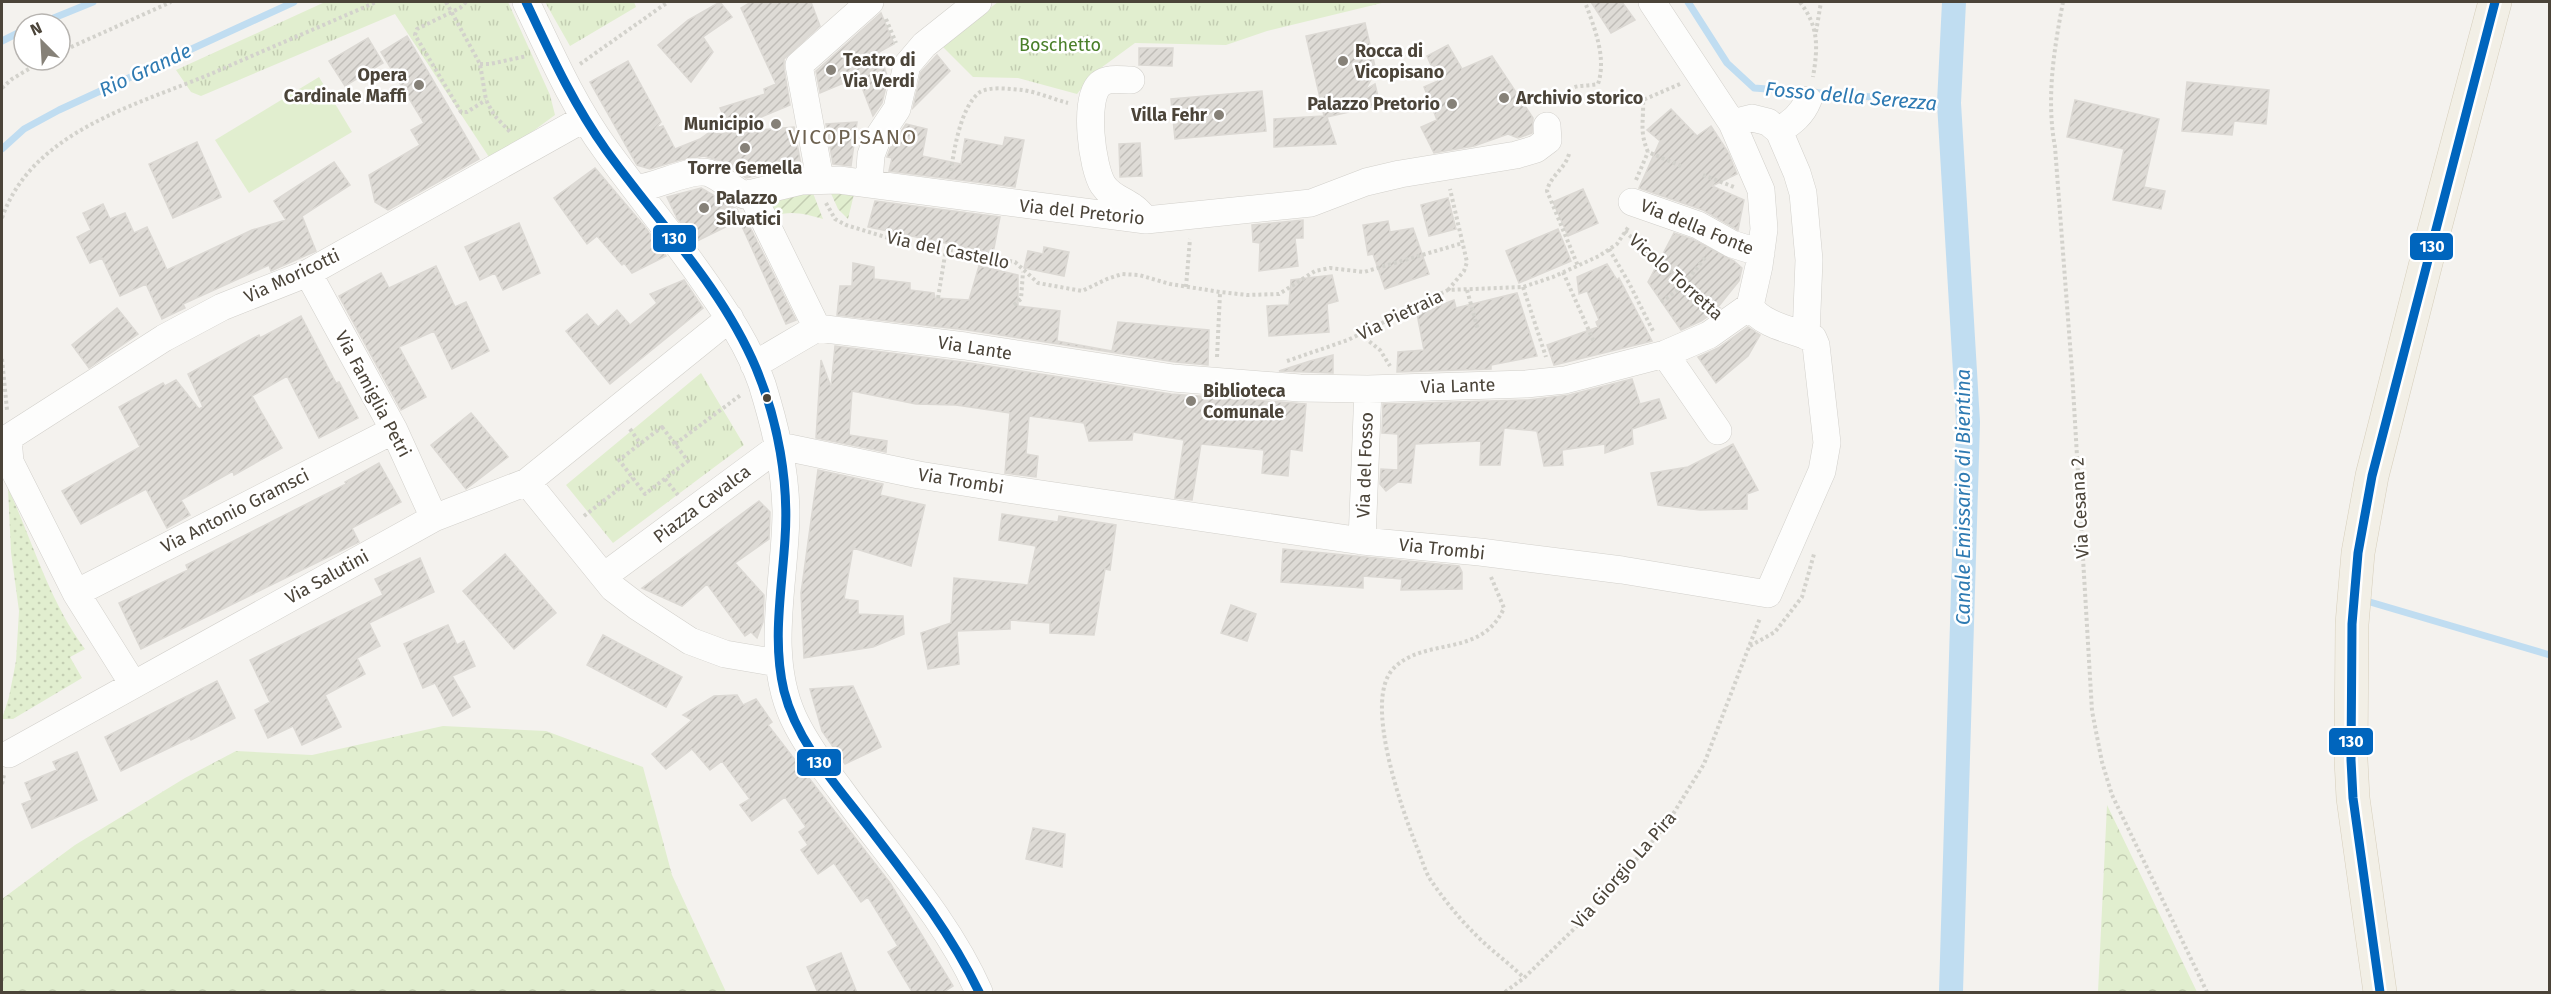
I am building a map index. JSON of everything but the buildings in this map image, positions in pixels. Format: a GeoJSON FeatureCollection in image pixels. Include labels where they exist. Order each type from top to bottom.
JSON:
{"type":"FeatureCollection","features":[{"type":"Feature","properties":{"kind":"main road"},"geometry":{"type":"LineString","coordinates":[[2380,993],[2353,798],[2351,760],[2351,647],[2358,553],[2372,476],[2495,2]]}},
{"type":"Feature","properties":{"kind":"street"},"geometry":{"type":"LineString","coordinates":[[525,2],[585,118],[605,149],[637,188],[730,318],[757,373],[780,446],[785,480],[786,513],[778,663],[784,696],[807,744],[857,814],[938,919],[969,968],[979,993]]}},
{"type":"Feature","properties":{"kind":"street"},"geometry":{"type":"LineString","coordinates":[[868,183],[871,155],[877,139],[897,109],[907,65],[924,45],[978,2]]}},
{"type":"Feature","properties":{"kind":"street"},"geometry":{"type":"LineString","coordinates":[[1652,2],[1732,123],[1761,190],[1764,229],[1750,306],[1755,314],[1813,338],[1816,345],[1827,443],[1822,471],[1768,594]]}},
{"type":"Feature","properties":{"kind":"street"},"geometry":{"type":"LineString","coordinates":[[820,179],[799,65],[876,7]]}},
{"type":"Feature","properties":{"kind":"street"},"geometry":{"type":"LineString","coordinates":[[1131,80],[1113,79],[1101,83],[1094,93],[1093,156],[1096,172],[1111,194],[1133,207],[1146,220]]}},
{"type":"Feature","properties":{"kind":"street"},"geometry":{"type":"LineString","coordinates":[[1779,131],[1793,122],[1804,110],[1810,92]]}},
{"type":"Feature","properties":{"kind":"street","name":"Via Moricotti"},"geometry":{"type":"LineString","coordinates":[[5,439],[164,338],[222,307],[308,273],[585,118]]}},
{"type":"Feature","properties":{"kind":"street"},"geometry":{"type":"LineString","coordinates":[[1732,123],[1752,118],[1768,122],[1779,131],[1803,193],[1807,216],[1810,289],[1806,336]]}},
{"type":"Feature","properties":{"kind":"street","name":"Via del Pretorio"},"geometry":{"type":"LineString","coordinates":[[752,193],[820,179],[868,183],[1146,220],[1311,203],[1366,182],[1389,176],[1516,154],[1536,149],[1548,140],[1554,119]]}},
{"type":"Feature","properties":{"kind":"street"},"geometry":{"type":"LineString","coordinates":[[637,188],[652,187],[700,172],[713,175],[744,195],[752,193],[817,328],[757,373]]}},
{"type":"Feature","properties":{"kind":"street","name":"Via della Fonte"},"geometry":{"type":"LineString","coordinates":[[1628,220],[1674,216],[1732,244],[1761,253]]}},
{"type":"Feature","properties":{"kind":"street","name":"Via Famiglia Petri"},"geometry":{"type":"LineString","coordinates":[[308,273],[394,430],[434,518]]}},
{"type":"Feature","properties":{"kind":"street","name":"Via Lante"},"geometry":{"type":"LineString","coordinates":[[817,328],[954,344],[1114,370],[1214,382],[1368,390],[1553,382],[1665,354],[1710,334],[1750,306]]}},
{"type":"Feature","properties":{"kind":"street"},"geometry":{"type":"LineString","coordinates":[[730,318],[527,482],[614,588],[638,607],[690,641],[726,654],[778,663]]}},
{"type":"Feature","properties":{"kind":"street"},"geometry":{"type":"LineString","coordinates":[[1665,354],[1718,430]]}},
{"type":"Feature","properties":{"kind":"street","name":"Via del Fosso"},"geometry":{"type":"LineString","coordinates":[[1362,541],[1368,390]]}},
{"type":"Feature","properties":{"kind":"street","name":"Via Antonio Gramsci"},"geometry":{"type":"LineString","coordinates":[[76,593],[394,430]]}},
{"type":"Feature","properties":{"kind":"street"},"geometry":{"type":"LineString","coordinates":[[5,439],[10,462],[76,593],[133,684]]}},
{"type":"Feature","properties":{"kind":"street","name":"Via Trombi"},"geometry":{"type":"LineString","coordinates":[[780,446],[919,475],[1362,541],[1480,552],[1622,570],[1768,594]]}},
{"type":"Feature","properties":{"kind":"street","name":"Piazza Cavalca"},"geometry":{"type":"LineString","coordinates":[[604,576],[780,446]]}},
{"type":"Feature","properties":{"kind":"street","name":"Via Salutini"},"geometry":{"type":"LineString","coordinates":[[9,754],[434,518],[527,482]]}},
{"type":"Feature","properties":{"kind":"path"},"geometry":{"type":"LineString","coordinates":[[72,47],[171,2]]}},
{"type":"Feature","properties":{"kind":"path"},"geometry":{"type":"LineString","coordinates":[[2,218],[8,201],[37,162],[95,122],[376,2]]}},
{"type":"Feature","properties":{"kind":"path"},"geometry":{"type":"LineString","coordinates":[[446,2],[480,64],[486,100],[494,115],[511,132],[523,154]]}},
{"type":"Feature","properties":{"kind":"path"},"geometry":{"type":"LineString","coordinates":[[466,2],[451,13],[417,29],[415,35],[461,112],[467,112],[486,100]]}},
{"type":"Feature","properties":{"kind":"path"},"geometry":{"type":"LineString","coordinates":[[562,76],[668,2]]}},
{"type":"Feature","properties":{"kind":"path"},"geometry":{"type":"LineString","coordinates":[[1554,119],[1566,93],[1583,84],[1598,84],[1600,78],[1601,64],[1597,39],[1585,2]]}},
{"type":"Feature","properties":{"kind":"path"},"geometry":{"type":"LineString","coordinates":[[1800,2],[1816,33]]}},
{"type":"Feature","properties":{"kind":"path"},"geometry":{"type":"LineString","coordinates":[[1810,92],[1817,56],[1816,33],[1821,2]]}},
{"type":"Feature","properties":{"kind":"path","name":"Via Cesana 2"},"geometry":{"type":"LineString","coordinates":[[2063,2],[2050,120],[2055,147],[2072,371],[2092,711],[2112,795],[2207,993]]}},
{"type":"Feature","properties":{"kind":"path"},"geometry":{"type":"LineString","coordinates":[[876,7],[907,65]]}},
{"type":"Feature","properties":{"kind":"path"},"geometry":{"type":"LineString","coordinates":[[480,64],[523,57],[548,49]]}},
{"type":"Feature","properties":{"kind":"path"},"geometry":{"type":"LineString","coordinates":[[2,88],[24,72]]}},
{"type":"Feature","properties":{"kind":"path"},"geometry":{"type":"LineString","coordinates":[[1675,87],[1643,100],[1641,136],[1648,152],[1681,166]]}},
{"type":"Feature","properties":{"kind":"path"},"geometry":{"type":"LineString","coordinates":[[947,195],[959,129],[969,108],[981,92],[996,88],[1025,90],[1092,112]]}},
{"type":"Feature","properties":{"kind":"path","name":"Via del Castello"},"geometry":{"type":"LineString","coordinates":[[820,179],[821,190],[829,210],[836,219],[846,225],[892,239],[1015,262],[1038,282],[1082,291],[1122,274],[1139,275],[1186,287],[1220,292],[1247,295],[1279,294],[1316,270],[1330,267],[1364,272],[1463,243]]}},
{"type":"Feature","properties":{"kind":"path"},"geometry":{"type":"LineString","coordinates":[[1547,191],[1578,266]]}},
{"type":"Feature","properties":{"kind":"path"},"geometry":{"type":"LineString","coordinates":[[1448,290],[1467,264],[1451,194]]}},
{"type":"Feature","properties":{"kind":"path","name":"Via Pietraia"},"geometry":{"type":"LineString","coordinates":[[1285,362],[1360,334],[1448,290],[1522,287],[1578,266],[1617,244],[1628,220]]}},
{"type":"Feature","properties":{"kind":"path","name":"Vicolo Torretta"},"geometry":{"type":"LineString","coordinates":[[1628,220],[1726,323]]}},
{"type":"Feature","properties":{"kind":"path"},"geometry":{"type":"LineString","coordinates":[[1186,287],[1189,236]]}},
{"type":"Feature","properties":{"kind":"path"},"geometry":{"type":"LineString","coordinates":[[1661,302],[1696,273],[1719,237]]}},
{"type":"Feature","properties":{"kind":"path"},"geometry":{"type":"LineString","coordinates":[[938,298],[946,249]]}},
{"type":"Feature","properties":{"kind":"path"},"geometry":{"type":"LineString","coordinates":[[1609,249],[1651,328]]}},
{"type":"Feature","properties":{"kind":"path"},"geometry":{"type":"LineString","coordinates":[[1014,305],[1021,299],[1023,271]]}},
{"type":"Feature","properties":{"kind":"path"},"geometry":{"type":"LineString","coordinates":[[1563,272],[1594,342]]}},
{"type":"Feature","properties":{"kind":"path"},"geometry":{"type":"LineString","coordinates":[[1522,287],[1545,355]]}},
{"type":"Feature","properties":{"kind":"path"},"geometry":{"type":"LineString","coordinates":[[1467,290],[1478,330]]}},
{"type":"Feature","properties":{"kind":"path"},"geometry":{"type":"LineString","coordinates":[[1214,382],[1220,330],[1220,292]]}},
{"type":"Feature","properties":{"kind":"path"},"geometry":{"type":"LineString","coordinates":[[1360,334],[1380,350],[1389,362],[1392,373]]}},
{"type":"Feature","properties":{"kind":"path"},"geometry":{"type":"LineString","coordinates":[[2,359],[5,439]]}},
{"type":"Feature","properties":{"kind":"path"},"geometry":{"type":"LineString","coordinates":[[675,444],[757,373]]}},
{"type":"Feature","properties":{"kind":"path"},"geometry":{"type":"LineString","coordinates":[[662,427],[675,444],[688,461],[645,494],[619,460],[662,427]]}},
{"type":"Feature","properties":{"kind":"path"},"geometry":{"type":"LineString","coordinates":[[567,530],[633,477]]}},
{"type":"Feature","properties":{"kind":"path"},"geometry":{"type":"LineString","coordinates":[[1480,552],[1504,608],[1499,620],[1478,638],[1408,657],[1391,671],[1381,701],[1388,756],[1402,808],[1429,877],[1473,932],[1524,978]]}},
{"type":"Feature","properties":{"kind":"path","name":"Via Giorgio La Pira"},"geometry":{"type":"LineString","coordinates":[[1505,993],[1524,978],[1638,859],[1665,827],[1686,796],[1704,764],[1719,729],[1768,594]]}},
{"type":"Feature","properties":{"kind":"green space"},"geometry":{"type":"Polygon","coordinates":[[[325,2],[508,2],[550,95],[555,115],[525,137],[489,157],[395,14],[201,96],[191,92],[176,70],[325,2]]]}},
{"type":"Feature","properties":{"kind":"green space"},"geometry":{"type":"Polygon","coordinates":[[[545,2],[634,2],[636,7],[570,46],[545,2]]]}},
{"type":"Feature","properties":{"kind":"green space","name":"Boschetto"},"geometry":{"type":"Polygon","coordinates":[[[998,2],[1386,2],[1267,31],[1226,45],[1135,43],[1094,73],[1077,94],[1018,78],[973,77],[941,45],[998,2]]]}},
{"type":"Feature","properties":{"kind":"green space"},"geometry":{"type":"Polygon","coordinates":[[[319,77],[352,132],[249,193],[215,140],[319,77]]]}},
{"type":"Feature","properties":{"kind":"green space"},"geometry":{"type":"Polygon","coordinates":[[[829,189],[855,190],[848,219],[838,209],[829,189]]]}},
{"type":"Feature","properties":{"kind":"green space"},"geometry":{"type":"Polygon","coordinates":[[[813,193],[823,219],[792,213],[774,216],[763,198],[813,193]]]}},
{"type":"Feature","properties":{"kind":"green space"},"geometry":{"type":"Polygon","coordinates":[[[701,373],[744,445],[613,543],[566,485],[701,373]]]}},
{"type":"Feature","properties":{"kind":"green space"},"geometry":{"type":"Polygon","coordinates":[[[8,488],[51,591],[72,631],[85,649],[70,657],[82,678],[13,719],[2,719],[16,661],[19,611],[11,552],[8,488]]]}},
{"type":"Feature","properties":{"kind":"green space"},"geometry":{"type":"Polygon","coordinates":[[[443,726],[546,731],[643,767],[672,875],[726,992],[2,992],[2,899],[75,845],[185,778],[236,751],[312,755],[443,726]]]}},
{"type":"Feature","properties":{"kind":"green space"},"geometry":{"type":"Polygon","coordinates":[[[2107,805],[2197,992],[2098,992],[2107,805]]]}},
{"type":"Feature","properties":{"kind":"waterway"},"geometry":{"type":"LineString","coordinates":[[68,12],[93,2]]}},
{"type":"Feature","properties":{"kind":"waterway","name":"Rio Grande"},"geometry":{"type":"LineString","coordinates":[[2,149],[24,129],[59,110],[294,2]]}},
{"type":"Feature","properties":{"kind":"waterway","name":"Fosso della Serezza"},"geometry":{"type":"LineString","coordinates":[[1688,2],[1727,63],[1754,88],[1949,103]]}},
{"type":"Feature","properties":{"kind":"waterway","name":"Canale Emissario di Bientina"},"geometry":{"type":"LineString","coordinates":[[1951,992],[1968,422],[1949,103],[1954,2]]}},
{"type":"Feature","properties":{"kind":"waterway"},"geometry":{"type":"LineString","coordinates":[[2,41],[12,36]]}},
{"type":"Feature","properties":{"kind":"waterway"},"geometry":{"type":"LineString","coordinates":[[2370,602],[2550,655]]}},
{"type":"Feature","properties":{"kind":"transit line","name":"130"},"geometry":{"type":"LineString","coordinates":[[526,2],[563,78],[594,133],[707,282],[742,338],[756,368],[776,430],[783,474],[786,517],[778,634],[780,672],[790,710],[798,729],[820,764],[929,907],[979,992]]}},
{"type":"Feature","properties":{"kind":"transit line","name":"130"},"geometry":{"type":"LineString","coordinates":[[2380,992],[2353,798],[2351,760],[2352,624],[2358,553],[2372,476],[2495,2]]}},
{"type":"Feature","properties":{"kind":"place","name":"Rocca di Vicopisano"},"geometry":{"type":"Point","coordinates":[1343,61]}},
{"type":"Feature","properties":{"kind":"place","name":"Teatro di Via Verdi"},"geometry":{"type":"Point","coordinates":[831,70]}},
{"type":"Feature","properties":{"kind":"place","name":"Opera Cardinale Maffi"},"geometry":{"type":"Point","coordinates":[419,85]}},
{"type":"Feature","properties":{"kind":"place","name":"Archivio storico"},"geometry":{"type":"Point","coordinates":[1504,98]}},
{"type":"Feature","properties":{"kind":"place","name":"Palazzo Pretorio"},"geometry":{"type":"Point","coordinates":[1452,104]}},
{"type":"Feature","properties":{"kind":"place","name":"Villa Fehr"},"geometry":{"type":"Point","coordinates":[1219,115]}},
{"type":"Feature","properties":{"kind":"place","name":"Municipio"},"geometry":{"type":"Point","coordinates":[776,124]}},
{"type":"Feature","properties":{"kind":"place","name":"Torre Gemella"},"geometry":{"type":"Point","coordinates":[745,148]}},
{"type":"Feature","properties":{"kind":"place","name":"Palazzo Silvatici"},"geometry":{"type":"Point","coordinates":[704,208]}},
{"type":"Feature","properties":{"kind":"place","name":"Biblioteca Comunale"},"geometry":{"type":"Point","coordinates":[1191,401]}},
{"type":"Feature","properties":{"kind":"district","name":"VICOPISANO"},"geometry":{"type":"Point","coordinates":[853,137]}}]}
